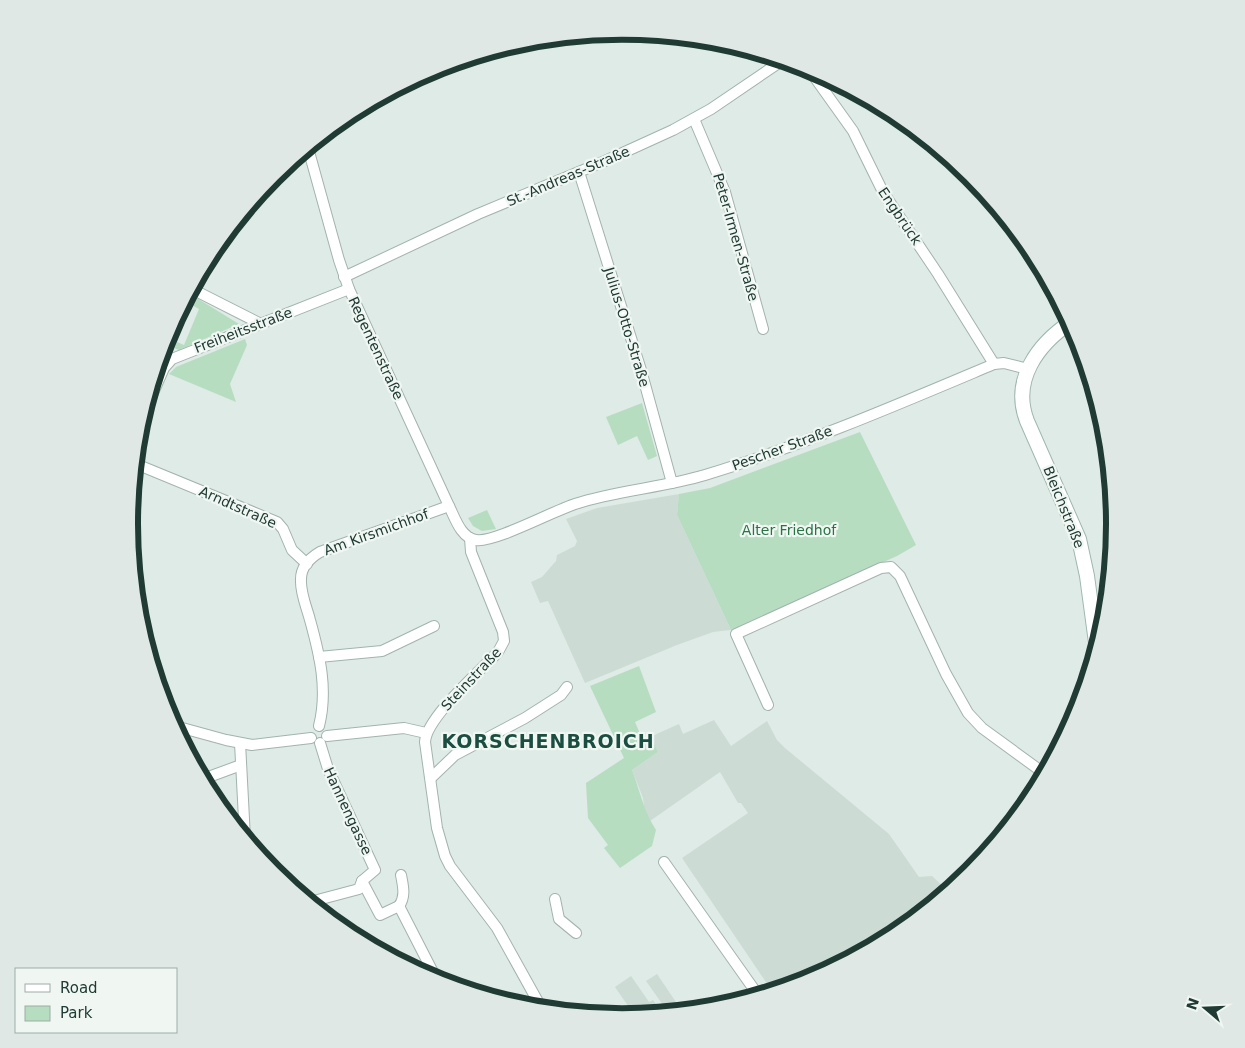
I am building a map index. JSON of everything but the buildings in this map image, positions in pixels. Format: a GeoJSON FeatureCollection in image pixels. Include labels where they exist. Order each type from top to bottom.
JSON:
{"type":"FeatureCollection","features":[{"type":"Feature","properties":{"kind":"main road"},"geometry":{"type":"LineString","coordinates":[[1028,369],[1042,345],[1065,327]]}},
{"type":"Feature","properties":{"kind":"main road","name":"Bleichstraße"},"geometry":{"type":"LineString","coordinates":[[1028,369],[1023,395],[1024,412],[1079,539],[1094,630]]}},
{"type":"Feature","properties":{"kind":"street","name":"St.-Andreas-Straße"},"geometry":{"type":"LineString","coordinates":[[344,278],[478,214],[579,172],[694,119],[775,65]]}},
{"type":"Feature","properties":{"kind":"street","name":"Engbrück"},"geometry":{"type":"LineString","coordinates":[[817,81],[853,131],[882,192],[934,268],[994,364]]}},
{"type":"Feature","properties":{"kind":"street","name":"Peter-Irmen-Straße"},"geometry":{"type":"LineString","coordinates":[[694,119],[727,198],[764,329]]}},
{"type":"Feature","properties":{"kind":"street","name":"Regentenstraße"},"geometry":{"type":"LineString","coordinates":[[310,155],[344,278],[460,529],[470,538]]}},
{"type":"Feature","properties":{"kind":"street","name":"Julius-Otto-Straße"},"geometry":{"type":"LineString","coordinates":[[579,172],[641,370],[672,482]]}},
{"type":"Feature","properties":{"kind":"street","name":"Freiheitsstraße"},"geometry":{"type":"LineString","coordinates":[[163,372],[167,363],[178,356],[349,288]]}},
{"type":"Feature","properties":{"kind":"street"},"geometry":{"type":"LineString","coordinates":[[198,291],[261,324]]}},
{"type":"Feature","properties":{"kind":"street","name":"Pescher Straße"},"geometry":{"type":"LineString","coordinates":[[470,538],[485,540],[579,502],[707,474],[830,431],[994,364],[1004,363],[1028,369]]}},
{"type":"Feature","properties":{"kind":"street","name":"Arndtstraße"},"geometry":{"type":"LineString","coordinates":[[142,467],[277,522],[282,527],[292,550],[307,564]]}},
{"type":"Feature","properties":{"kind":"street","name":"Am Kirsmichhof"},"geometry":{"type":"LineString","coordinates":[[307,564],[320,552],[449,506]]}},
{"type":"Feature","properties":{"kind":"street","name":"Steinstraße"},"geometry":{"type":"LineString","coordinates":[[426,733],[437,716],[498,652],[504,641],[503,632],[471,552],[470,538]]}},
{"type":"Feature","properties":{"kind":"street"},"geometry":{"type":"LineString","coordinates":[[307,564],[302,572],[301,585],[319,656],[325,694],[319,726],[324,728],[319,739]]}},
{"type":"Feature","properties":{"kind":"street"},"geometry":{"type":"LineString","coordinates":[[768,705],[736,634],[881,568],[893,568],[900,576],[946,674],[968,713],[982,728],[1039,770]]}},
{"type":"Feature","properties":{"kind":"street"},"geometry":{"type":"LineString","coordinates":[[319,656],[382,651],[434,626]]}},
{"type":"Feature","properties":{"kind":"street"},"geometry":{"type":"LineString","coordinates":[[430,778],[455,755],[524,718],[561,694],[567,687]]}},
{"type":"Feature","properties":{"kind":"street"},"geometry":{"type":"LineString","coordinates":[[184,728],[240,743],[264,744],[404,728],[426,733],[425,742],[439,837],[448,862],[497,928],[537,1000]]}},
{"type":"Feature","properties":{"kind":"street","name":"Hannengasse"},"geometry":{"type":"LineString","coordinates":[[319,739],[328,769],[375,870],[362,881]]}},
{"type":"Feature","properties":{"kind":"street"},"geometry":{"type":"LineString","coordinates":[[240,743],[245,826]]}},
{"type":"Feature","properties":{"kind":"street"},"geometry":{"type":"LineString","coordinates":[[210,777],[241,765]]}},
{"type":"Feature","properties":{"kind":"street"},"geometry":{"type":"LineString","coordinates":[[664,862],[754,990]]}},
{"type":"Feature","properties":{"kind":"street"},"geometry":{"type":"LineString","coordinates":[[362,881],[380,915],[399,906],[402,901],[404,890],[401,875]]}},
{"type":"Feature","properties":{"kind":"street"},"geometry":{"type":"LineString","coordinates":[[318,900],[359,889],[362,881]]}},
{"type":"Feature","properties":{"kind":"street"},"geometry":{"type":"LineString","coordinates":[[555,899],[559,919],[576,933]]}},
{"type":"Feature","properties":{"kind":"street"},"geometry":{"type":"LineString","coordinates":[[399,906],[431,968]]}},
{"type":"Feature","properties":{"kind":"shaded area"},"geometry":{"type":"Polygon","coordinates":[[[679,494],[677,515],[731,630],[713,632],[677,645],[585,683],[548,601],[540,603],[531,582],[542,577],[556,561],[557,555],[575,546],[577,541],[566,519],[597,508],[679,494]]]}},
{"type":"Feature","properties":{"kind":"shaded area"},"geometry":{"type":"Polygon","coordinates":[[[714,720],[731,746],[767,721],[777,740],[785,748],[889,834],[919,877],[932,876],[943,887],[917,908],[864,943],[808,971],[768,985],[682,858],[748,813],[741,803],[738,803],[720,772],[650,821],[645,814],[643,798],[632,770],[658,752],[651,740],[644,743],[643,740],[679,724],[683,734],[714,720]]]}},
{"type":"Feature","properties":{"kind":"shaded area"},"geometry":{"type":"Polygon","coordinates":[[[657,974],[678,1005],[664,1006],[646,981],[657,974]]]}},
{"type":"Feature","properties":{"kind":"shaded area"},"geometry":{"type":"Polygon","coordinates":[[[631,976],[649,1002],[653,1000],[658,1007],[629,1008],[615,987],[631,976]]]}},
{"type":"Feature","properties":{"kind":"green space"},"geometry":{"type":"Polygon","coordinates":[[[195,297],[239,324],[179,350],[174,348],[177,342],[184,345],[199,309],[192,305],[195,297]]]}},
{"type":"Feature","properties":{"kind":"green space"},"geometry":{"type":"Polygon","coordinates":[[[245,339],[247,345],[230,384],[236,402],[169,374],[176,367],[245,339]]]}},
{"type":"Feature","properties":{"kind":"green space"},"geometry":{"type":"Polygon","coordinates":[[[642,403],[657,456],[648,460],[637,436],[618,445],[606,417],[642,403]]]}},
{"type":"Feature","properties":{"kind":"green space","name":"Alter Friedhof"},"geometry":{"type":"Polygon","coordinates":[[[860,432],[916,545],[897,556],[731,630],[677,515],[679,494],[710,488],[860,432]]]}},
{"type":"Feature","properties":{"kind":"green space"},"geometry":{"type":"Polygon","coordinates":[[[487,510],[496,529],[482,531],[473,526],[468,518],[487,510]]]}},
{"type":"Feature","properties":{"kind":"green space"},"geometry":{"type":"Polygon","coordinates":[[[639,666],[656,712],[635,722],[644,743],[653,741],[658,752],[632,770],[645,809],[656,830],[652,846],[620,868],[604,848],[608,845],[588,818],[586,783],[624,758],[590,686],[639,666]]]}},
{"type":"Feature","properties":{"kind":"district","name":"KORSCHENBROICH"},"geometry":{"type":"Point","coordinates":[548,741]}}]}
